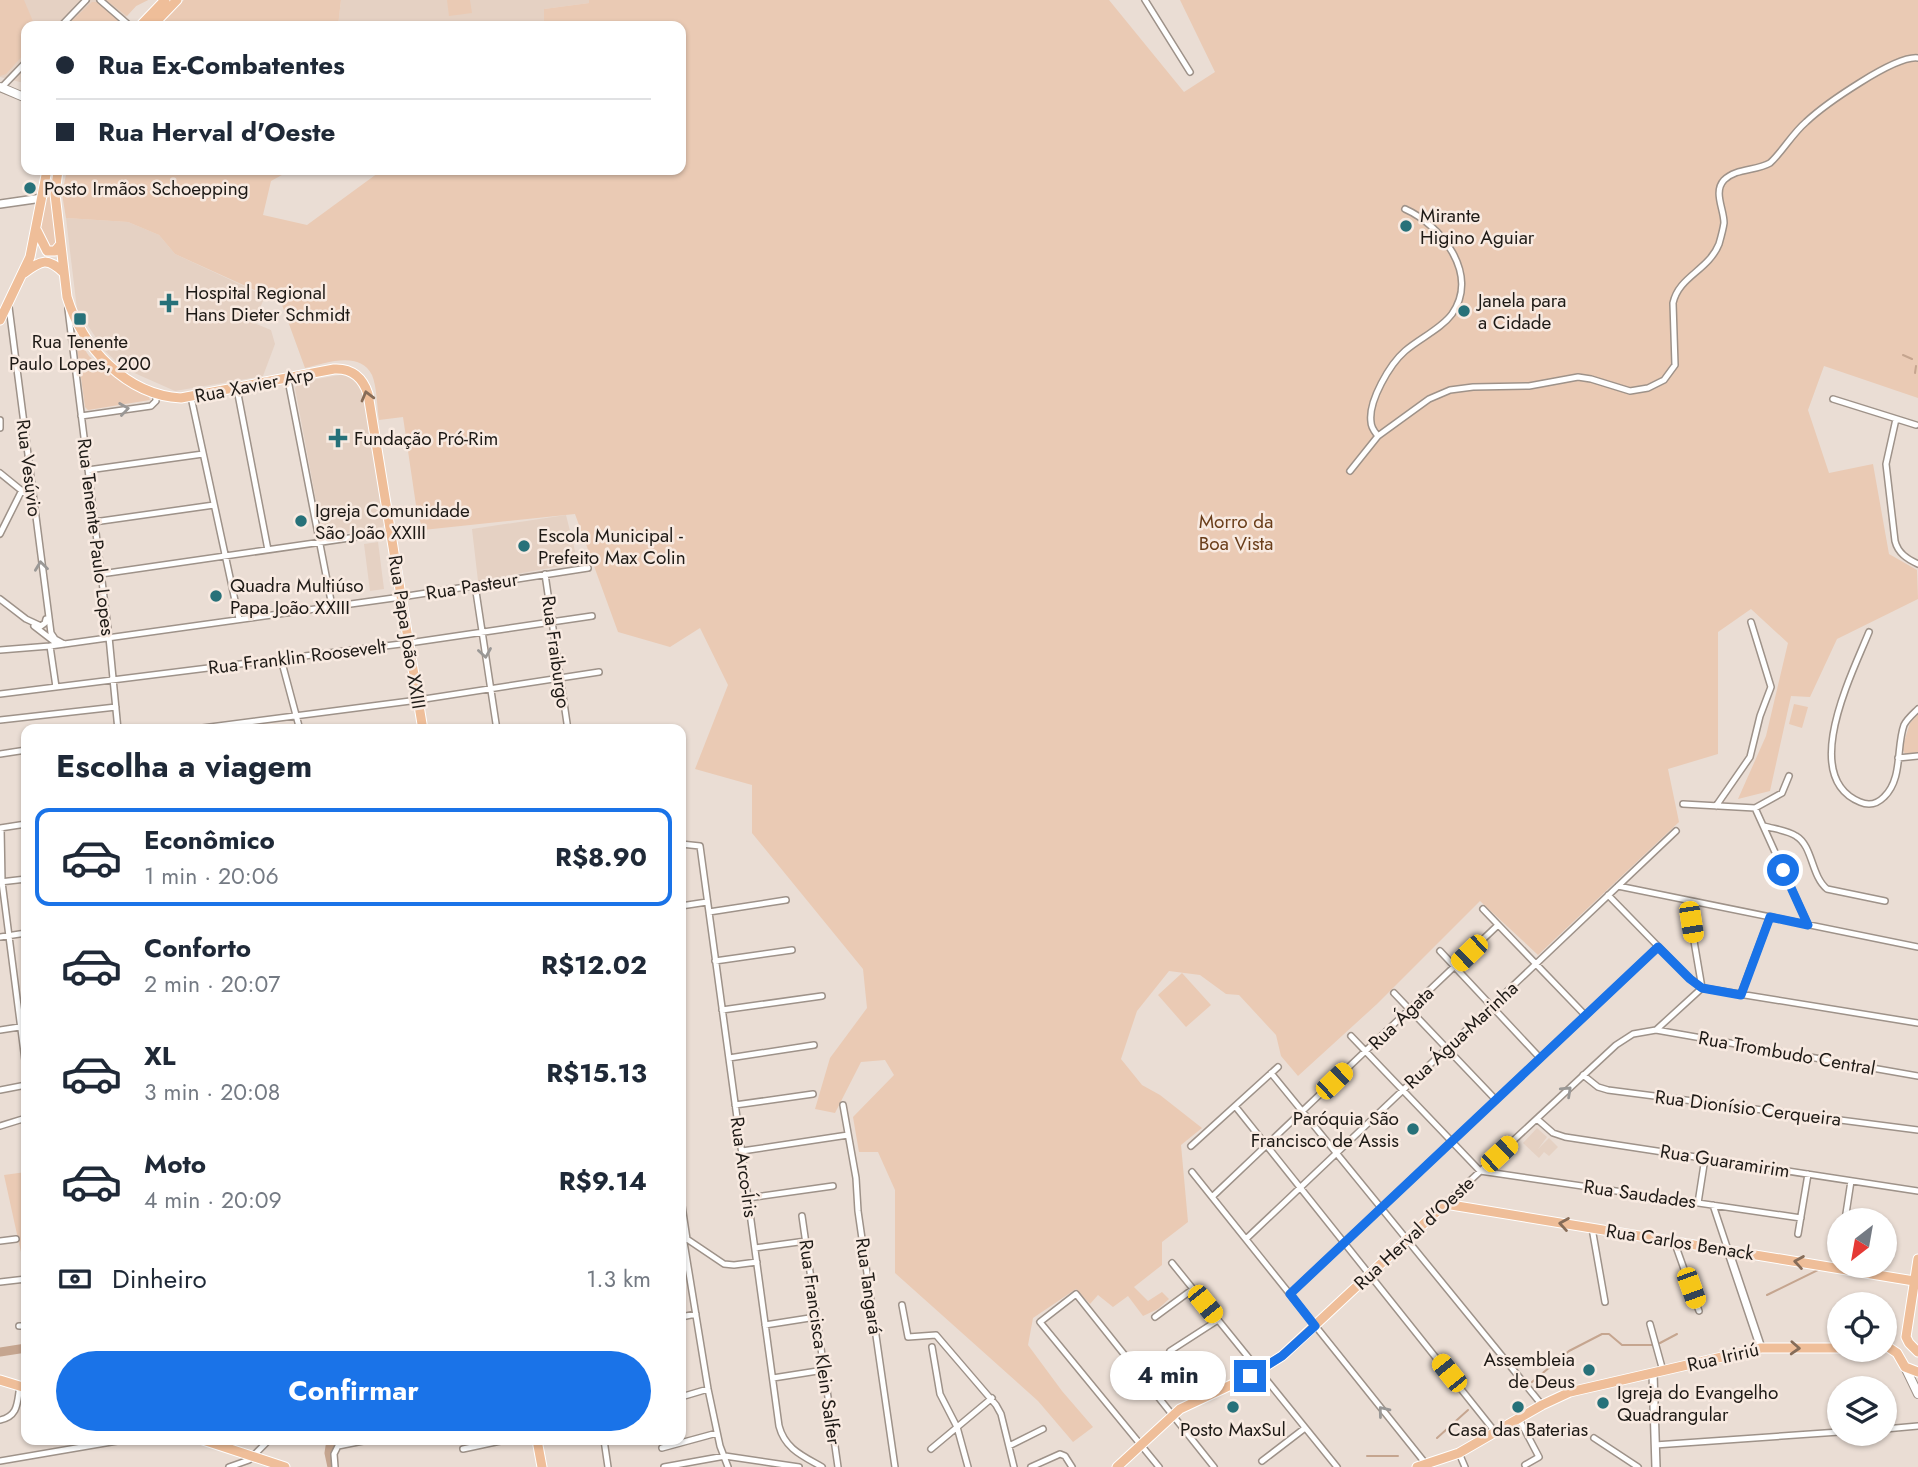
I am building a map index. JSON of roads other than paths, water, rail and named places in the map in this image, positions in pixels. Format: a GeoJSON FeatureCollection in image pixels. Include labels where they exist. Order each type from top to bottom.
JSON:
{"type":"FeatureCollection","features":[{"type":"Feature","properties":{"kind":"main road"},"geometry":{"type":"LineString","coordinates":[[145,21],[165,0]]}},
{"type":"Feature","properties":{"kind":"main road"},"geometry":{"type":"LineString","coordinates":[[157,21],[177,0]]}},
{"type":"Feature","properties":{"kind":"main road"},"geometry":{"type":"LineString","coordinates":[[1,88],[21,95]]}},
{"type":"Feature","properties":{"kind":"main road"},"geometry":{"type":"LineString","coordinates":[[0,320],[24,274],[46,175]]}},
{"type":"Feature","properties":{"kind":"main road","name":"Rua Tenente Paulo Lopes"},"geometry":{"type":"LineString","coordinates":[[57,175],[54,194],[67,297]]}},
{"type":"Feature","properties":{"kind":"main road"},"geometry":{"type":"LineString","coordinates":[[36,229],[42,246],[47,251],[55,251],[60,245]]}},
{"type":"Feature","properties":{"kind":"main road"},"geometry":{"type":"LineString","coordinates":[[24,274],[39,263],[48,261],[64,273]]}},
{"type":"Feature","properties":{"kind":"main road","name":"Rua Xavier Arp"},"geometry":{"type":"LineString","coordinates":[[67,297],[75,321],[86,339],[114,370],[133,383],[156,393],[175,398],[191,397],[334,369],[354,373]]}},
{"type":"Feature","properties":{"kind":"main road","name":"Rua Papa João XXIII"},"geometry":{"type":"LineString","coordinates":[[354,373],[363,382],[368,394],[422,724]]}},
{"type":"Feature","properties":{"kind":"main road","name":"Rua Carlos Benack"},"geometry":{"type":"LineString","coordinates":[[1445,1204],[1914,1281]]}},
{"type":"Feature","properties":{"kind":"main road","name":"Rua Herval d'Oeste"},"geometry":{"type":"LineString","coordinates":[[1121,1466],[1140,1444],[1172,1415],[1193,1401],[1259,1371],[1282,1356],[1445,1204]]}},
{"type":"Feature","properties":{"kind":"main road"},"geometry":{"type":"LineString","coordinates":[[1918,1259],[1906,1336],[1918,1352]]}},
{"type":"Feature","properties":{"kind":"main road","name":"Rua Iririú"},"geometry":{"type":"LineString","coordinates":[[1422,1466],[1460,1453],[1542,1405],[1570,1392],[1761,1348],[1827,1348]]}},
{"type":"Feature","properties":{"kind":"main road"},"geometry":{"type":"LineString","coordinates":[[1897,1353],[1917,1393]]}},
{"type":"Feature","properties":{"kind":"main road"},"geometry":{"type":"LineString","coordinates":[[1905,1367],[1918,1372]]}},
{"type":"Feature","properties":{"kind":"main road"},"geometry":{"type":"LineString","coordinates":[[1917,1393],[1918,1379]]}},
{"type":"Feature","properties":{"kind":"main road"},"geometry":{"type":"LineString","coordinates":[[0,1380],[21,1386]]}},
{"type":"Feature","properties":{"kind":"main road"},"geometry":{"type":"LineString","coordinates":[[219,1445],[285,1467]]}},
{"type":"Feature","properties":{"kind":"main road"},"geometry":{"type":"LineString","coordinates":[[538,1445],[542,1467]]}},
{"type":"Feature","properties":{"kind":"street"},"geometry":{"type":"LineString","coordinates":[[66,21],[86,0]]}},
{"type":"Feature","properties":{"kind":"street"},"geometry":{"type":"LineString","coordinates":[[100,0],[124,21]]}},
{"type":"Feature","properties":{"kind":"street"},"geometry":{"type":"LineString","coordinates":[[1145,0],[1190,72]]}},
{"type":"Feature","properties":{"kind":"street"},"geometry":{"type":"LineString","coordinates":[[1350,471],[1378,436],[1429,398],[1450,390],[1528,386],[1578,377],[1630,391],[1648,388],[1664,380],[1672,371],[1676,358],[1673,303],[1675,294],[1686,280],[1706,265],[1720,242],[1724,223],[1719,190],[1725,179],[1770,163],[1802,125],[1828,103],[1900,60],[1918,58]]}},
{"type":"Feature","properties":{"kind":"street"},"geometry":{"type":"LineString","coordinates":[[1,88],[21,67]]}},
{"type":"Feature","properties":{"kind":"street"},"geometry":{"type":"LineString","coordinates":[[0,204],[42,198]]}},
{"type":"Feature","properties":{"kind":"street"},"geometry":{"type":"LineString","coordinates":[[1378,436],[1371,424],[1371,416],[1376,394],[1386,376],[1399,356],[1451,316],[1460,294],[1460,271],[1450,246],[1421,216],[1405,209]]}},
{"type":"Feature","properties":{"kind":"street","name":"Rua Tenente Paulo Lopes"},"geometry":{"type":"LineString","coordinates":[[67,297],[118,724]]}},
{"type":"Feature","properties":{"kind":"street","name":"Rua Vesúvio"},"geometry":{"type":"LineString","coordinates":[[8,304],[49,635]]}},
{"type":"Feature","properties":{"kind":"street"},"geometry":{"type":"LineString","coordinates":[[73,345],[79,339],[86,339]]}},
{"type":"Feature","properties":{"kind":"street"},"geometry":{"type":"LineString","coordinates":[[288,380],[332,606]]}},
{"type":"Feature","properties":{"kind":"street"},"geometry":{"type":"LineString","coordinates":[[237,389],[268,550]]}},
{"type":"Feature","properties":{"kind":"street"},"geometry":{"type":"LineString","coordinates":[[81,416],[151,406],[156,401],[156,393]]}},
{"type":"Feature","properties":{"kind":"street"},"geometry":{"type":"LineString","coordinates":[[191,397],[239,619]]}},
{"type":"Feature","properties":{"kind":"street"},"geometry":{"type":"LineString","coordinates":[[1833,398],[1916,425]]}},
{"type":"Feature","properties":{"kind":"street"},"geometry":{"type":"LineString","coordinates":[[1896,419],[1886,464],[1895,541],[1903,555],[1918,564]]}},
{"type":"Feature","properties":{"kind":"street"},"geometry":{"type":"LineString","coordinates":[[0,420],[0,428]]}},
{"type":"Feature","properties":{"kind":"street"},"geometry":{"type":"LineString","coordinates":[[88,470],[203,454]]}},
{"type":"Feature","properties":{"kind":"street"},"geometry":{"type":"LineString","coordinates":[[0,473],[32,499]]}},
{"type":"Feature","properties":{"kind":"street"},"geometry":{"type":"LineString","coordinates":[[0,534],[22,490]]}},
{"type":"Feature","properties":{"kind":"street"},"geometry":{"type":"LineString","coordinates":[[94,522],[214,505]]}},
{"type":"Feature","properties":{"kind":"street"},"geometry":{"type":"LineString","coordinates":[[101,574],[391,532]]}},
{"type":"Feature","properties":{"kind":"street","name":"Rua Pasteur"},"geometry":{"type":"LineString","coordinates":[[0,650],[50,646],[588,568]]}},
{"type":"Feature","properties":{"kind":"street","name":"Rua Fraiburgo"},"geometry":{"type":"LineString","coordinates":[[545,574],[567,724]]}},
{"type":"Feature","properties":{"kind":"street"},"geometry":{"type":"LineString","coordinates":[[475,585],[495,724]]}},
{"type":"Feature","properties":{"kind":"street"},"geometry":{"type":"LineString","coordinates":[[0,599],[63,644]]}},
{"type":"Feature","properties":{"kind":"street"},"geometry":{"type":"LineString","coordinates":[[26,619],[44,625],[46,605]]}},
{"type":"Feature","properties":{"kind":"street","name":"Rua Franklin Roosevelt"},"geometry":{"type":"LineString","coordinates":[[0,694],[409,643],[593,616]]}},
{"type":"Feature","properties":{"kind":"street"},"geometry":{"type":"LineString","coordinates":[[1716,806],[1750,757],[1760,716],[1771,687],[1751,622]]}},
{"type":"Feature","properties":{"kind":"street"},"geometry":{"type":"LineString","coordinates":[[1869,632],[1839,712],[1831,748],[1831,768],[1835,781],[1844,792],[1863,804],[1872,804],[1883,799],[1890,790],[1905,722],[1918,709]]}},
{"type":"Feature","properties":{"kind":"street"},"geometry":{"type":"LineString","coordinates":[[36,647],[45,644],[49,635]]}},
{"type":"Feature","properties":{"kind":"street"},"geometry":{"type":"LineString","coordinates":[[50,646],[56,687]]}},
{"type":"Feature","properties":{"kind":"street"},"geometry":{"type":"LineString","coordinates":[[281,659],[298,724]]}},
{"type":"Feature","properties":{"kind":"street"},"geometry":{"type":"LineString","coordinates":[[234,724],[599,673]]}},
{"type":"Feature","properties":{"kind":"street"},"geometry":{"type":"LineString","coordinates":[[0,720],[116,706]]}},
{"type":"Feature","properties":{"kind":"street"},"geometry":{"type":"LineString","coordinates":[[0,754],[21,751]]}},
{"type":"Feature","properties":{"kind":"street"},"geometry":{"type":"LineString","coordinates":[[1898,758],[1918,756]]}},
{"type":"Feature","properties":{"kind":"street"},"geometry":{"type":"LineString","coordinates":[[1683,804],[1755,808],[1782,793],[1789,776]]}},
{"type":"Feature","properties":{"kind":"street"},"geometry":{"type":"LineString","coordinates":[[1755,808],[1808,925]]}},
{"type":"Feature","properties":{"kind":"street"},"geometry":{"type":"LineString","coordinates":[[21,825],[0,828],[1,882],[21,1008]]}},
{"type":"Feature","properties":{"kind":"street"},"geometry":{"type":"LineString","coordinates":[[1764,826],[1800,838],[1820,882],[1827,889],[1885,901]]}},
{"type":"Feature","properties":{"kind":"street","name":"Rua Água-Marinha"},"geometry":{"type":"LineString","coordinates":[[1246,1239],[1676,831]]}},
{"type":"Feature","properties":{"kind":"street","name":"Rua Arco-Íris"},"geometry":{"type":"LineString","coordinates":[[686,845],[700,846],[779,1426],[790,1447],[822,1467]]}},
{"type":"Feature","properties":{"kind":"street"},"geometry":{"type":"LineString","coordinates":[[1,882],[21,879]]}},
{"type":"Feature","properties":{"kind":"street"},"geometry":{"type":"LineString","coordinates":[[1618,886],[1918,947]]}},
{"type":"Feature","properties":{"kind":"street"},"geometry":{"type":"LineString","coordinates":[[1608,895],[1702,988],[1918,1023]]}},
{"type":"Feature","properties":{"kind":"street"},"geometry":{"type":"LineString","coordinates":[[709,912],[786,900]]}},
{"type":"Feature","properties":{"kind":"street"},"geometry":{"type":"LineString","coordinates":[[1687,900],[1702,988]]}},
{"type":"Feature","properties":{"kind":"street"},"geometry":{"type":"LineString","coordinates":[[686,905],[707,902]]}},
{"type":"Feature","properties":{"kind":"street"},"geometry":{"type":"LineString","coordinates":[[1483,909],[1585,1015]]}},
{"type":"Feature","properties":{"kind":"street"},"geometry":{"type":"LineString","coordinates":[[1741,995],[1770,917]]}},
{"type":"Feature","properties":{"kind":"street","name":"Rua Ágata"},"geometry":{"type":"LineString","coordinates":[[1212,1197],[1498,925]]}},
{"type":"Feature","properties":{"kind":"street"},"geometry":{"type":"LineString","coordinates":[[0,937],[21,934]]}},
{"type":"Feature","properties":{"kind":"street"},"geometry":{"type":"LineString","coordinates":[[1290,1294],[1658,947]]}},
{"type":"Feature","properties":{"kind":"street"},"geometry":{"type":"LineString","coordinates":[[715,961],[792,950]]}},
{"type":"Feature","properties":{"kind":"street"},"geometry":{"type":"LineString","coordinates":[[1440,951],[1540,1058]]}},
{"type":"Feature","properties":{"kind":"street","name":"Rua Herval d'Oeste"},"geometry":{"type":"LineString","coordinates":[[1445,1204],[1624,1038],[1656,1030],[1702,988]]}},
{"type":"Feature","properties":{"kind":"street"},"geometry":{"type":"LineString","coordinates":[[1394,993],[1496,1100]]}},
{"type":"Feature","properties":{"kind":"street"},"geometry":{"type":"LineString","coordinates":[[722,1010],[821,996]]}},
{"type":"Feature","properties":{"kind":"street"},"geometry":{"type":"LineString","coordinates":[[0,1030],[21,1026]]}},
{"type":"Feature","properties":{"kind":"street","name":"Rua Trombudo Central"},"geometry":{"type":"LineString","coordinates":[[1656,1030],[1918,1076]]}},
{"type":"Feature","properties":{"kind":"street"},"geometry":{"type":"LineString","coordinates":[[1352,1036],[1480,1171]]}},
{"type":"Feature","properties":{"kind":"street"},"geometry":{"type":"LineString","coordinates":[[729,1058],[814,1045]]}},
{"type":"Feature","properties":{"kind":"street"},"geometry":{"type":"LineString","coordinates":[[1191,1146],[1278,1067]]}},
{"type":"Feature","properties":{"kind":"street"},"geometry":{"type":"LineString","coordinates":[[1271,1073],[1542,1405]]}},
{"type":"Feature","properties":{"kind":"street","name":"Rua Dionísio Cerqueira"},"geometry":{"type":"LineString","coordinates":[[1583,1075],[1598,1087],[1608,1090],[1918,1130]]}},
{"type":"Feature","properties":{"kind":"street"},"geometry":{"type":"LineString","coordinates":[[0,1090],[21,1086]]}},
{"type":"Feature","properties":{"kind":"street"},"geometry":{"type":"LineString","coordinates":[[735,1105],[813,1094]]}},
{"type":"Feature","properties":{"kind":"street","name":"Rua Tangará"},"geometry":{"type":"LineString","coordinates":[[844,1105],[895,1467]]}},
{"type":"Feature","properties":{"kind":"street"},"geometry":{"type":"LineString","coordinates":[[1235,1106],[1496,1433]]}},
{"type":"Feature","properties":{"kind":"street","name":"Rua Guaramirim"},"geometry":{"type":"LineString","coordinates":[[1537,1118],[1549,1130],[1559,1135],[1918,1191]]}},
{"type":"Feature","properties":{"kind":"street"},"geometry":{"type":"LineString","coordinates":[[0,1126],[21,1120]]}},
{"type":"Feature","properties":{"kind":"street"},"geometry":{"type":"LineString","coordinates":[[741,1152],[848,1135]]}},
{"type":"Feature","properties":{"kind":"street"},"geometry":{"type":"LineString","coordinates":[[1698,1203],[1705,1158]]}},
{"type":"Feature","properties":{"kind":"street","name":"Rua Saudades"},"geometry":{"type":"LineString","coordinates":[[1480,1171],[1801,1218]]}},
{"type":"Feature","properties":{"kind":"street"},"geometry":{"type":"LineString","coordinates":[[1192,1172],[1422,1466]]}},
{"type":"Feature","properties":{"kind":"street"},"geometry":{"type":"LineString","coordinates":[[1798,1234],[1808,1174]]}},
{"type":"Feature","properties":{"kind":"street"},"geometry":{"type":"LineString","coordinates":[[1847,1208],[1851,1181]]}},
{"type":"Feature","properties":{"kind":"street"},"geometry":{"type":"LineString","coordinates":[[748,1198],[833,1186]]}},
{"type":"Feature","properties":{"kind":"street"},"geometry":{"type":"LineString","coordinates":[[1713,1205],[1761,1348]]}},
{"type":"Feature","properties":{"kind":"street","name":"Rua Francisca Klein Salfer"},"geometry":{"type":"LineString","coordinates":[[802,1216],[838,1467]]}},
{"type":"Feature","properties":{"kind":"street"},"geometry":{"type":"LineString","coordinates":[[1592,1228],[1605,1302]]}},
{"type":"Feature","properties":{"kind":"street"},"geometry":{"type":"LineString","coordinates":[[0,1241],[16,1239]]}},
{"type":"Feature","properties":{"kind":"street"},"geometry":{"type":"LineString","coordinates":[[686,1239],[724,1264],[757,1262]]}},
{"type":"Feature","properties":{"kind":"street"},"geometry":{"type":"LineString","coordinates":[[755,1248],[806,1241]]}},
{"type":"Feature","properties":{"kind":"street"},"geometry":{"type":"LineString","coordinates":[[1674,1241],[1699,1311]]}},
{"type":"Feature","properties":{"kind":"street"},"geometry":{"type":"LineString","coordinates":[[686,1255],[708,1389],[717,1433],[728,1467]]}},
{"type":"Feature","properties":{"kind":"street"},"geometry":{"type":"LineString","coordinates":[[1172,1263],[1337,1467]]}},
{"type":"Feature","properties":{"kind":"street"},"geometry":{"type":"LineString","coordinates":[[0,1282],[21,1280]]}},
{"type":"Feature","properties":{"kind":"street"},"geometry":{"type":"LineString","coordinates":[[1155,1317],[1193,1289]]}},
{"type":"Feature","properties":{"kind":"street"},"geometry":{"type":"LineString","coordinates":[[1159,1467],[1040,1322],[1076,1294],[1214,1467]]}},
{"type":"Feature","properties":{"kind":"street"},"geometry":{"type":"LineString","coordinates":[[902,1305],[908,1337],[936,1335],[992,1398],[1001,1414],[1014,1467]]}},
{"type":"Feature","properties":{"kind":"street"},"geometry":{"type":"LineString","coordinates":[[686,1316],[696,1314]]}},
{"type":"Feature","properties":{"kind":"street"},"geometry":{"type":"LineString","coordinates":[[765,1325],[816,1317]]}},
{"type":"Feature","properties":{"kind":"street"},"geometry":{"type":"LineString","coordinates":[[1170,1351],[1218,1320]]}},
{"type":"Feature","properties":{"kind":"street"},"geometry":{"type":"LineString","coordinates":[[1650,1324],[1658,1372],[1656,1467]]}},
{"type":"Feature","properties":{"kind":"street"},"geometry":{"type":"LineString","coordinates":[[932,1346],[940,1394],[957,1427],[968,1467]]}},
{"type":"Feature","properties":{"kind":"street"},"geometry":{"type":"LineString","coordinates":[[773,1378],[824,1370]]}},
{"type":"Feature","properties":{"kind":"street"},"geometry":{"type":"LineString","coordinates":[[686,1396],[708,1389]]}},
{"type":"Feature","properties":{"kind":"street"},"geometry":{"type":"LineString","coordinates":[[0,1419],[13,1415],[21,1393]]}},
{"type":"Feature","properties":{"kind":"street"},"geometry":{"type":"LineString","coordinates":[[931,1449],[992,1398]]}},
{"type":"Feature","properties":{"kind":"street"},"geometry":{"type":"LineString","coordinates":[[1519,1419],[1538,1457],[1525,1465]]}},
{"type":"Feature","properties":{"kind":"street"},"geometry":{"type":"LineString","coordinates":[[1897,1428],[1918,1426]]}},
{"type":"Feature","properties":{"kind":"street"},"geometry":{"type":"LineString","coordinates":[[1262,1461],[1305,1428]]}},
{"type":"Feature","properties":{"kind":"street"},"geometry":{"type":"LineString","coordinates":[[1009,1446],[1043,1429]]}},
{"type":"Feature","properties":{"kind":"street"},"geometry":{"type":"LineString","coordinates":[[686,1441],[717,1433]]}},
{"type":"Feature","properties":{"kind":"street"},"geometry":{"type":"LineString","coordinates":[[1655,1445],[1827,1433]]}},
{"type":"Feature","properties":{"kind":"street"},"geometry":{"type":"LineString","coordinates":[[1594,1438],[1638,1467]]}},
{"type":"Feature","properties":{"kind":"street"},"geometry":{"type":"LineString","coordinates":[[5,1463],[97,1445]]}},
{"type":"Feature","properties":{"kind":"street"},"geometry":{"type":"LineString","coordinates":[[229,1467],[243,1463],[264,1445]]}},
{"type":"Feature","properties":{"kind":"street"},"geometry":{"type":"LineString","coordinates":[[335,1467],[334,1454],[338,1446],[343,1445]]}},
{"type":"Feature","properties":{"kind":"street"},"geometry":{"type":"LineString","coordinates":[[463,1449],[482,1445]]}},
{"type":"Feature","properties":{"kind":"street"},"geometry":{"type":"LineString","coordinates":[[605,1445],[608,1467]]}},
{"type":"Feature","properties":{"kind":"street"},"geometry":{"type":"LineString","coordinates":[[662,1448],[673,1445]]}},
{"type":"Feature","properties":{"kind":"street"},"geometry":{"type":"LineString","coordinates":[[1460,1453],[1465,1467]]}},
{"type":"Feature","properties":{"kind":"street"},"geometry":{"type":"LineString","coordinates":[[1031,1467],[1060,1454],[1065,1456],[1072,1467]]}},
{"type":"Feature","properties":{"kind":"street"},"geometry":{"type":"LineString","coordinates":[[666,1467],[725,1456],[799,1467]]}},
{"type":"Feature","properties":{"kind":"waterway"},"geometry":{"type":"LineString","coordinates":[[1903,355],[1912,359]]}},
{"type":"Feature","properties":{"kind":"waterway"},"geometry":{"type":"LineString","coordinates":[[1915,373],[1916,366]]}},
{"type":"Feature","properties":{"kind":"waterway"},"geometry":{"type":"LineString","coordinates":[[1767,1295],[1820,1269]]}},
{"type":"Feature","properties":{"kind":"waterway"},"geometry":{"type":"LineString","coordinates":[[1532,1382],[1569,1351],[1602,1334],[1609,1334],[1622,1345],[1653,1345]]}},
{"type":"Feature","properties":{"kind":"waterway"},"geometry":{"type":"LineString","coordinates":[[1660,1343],[1677,1334]]}},
{"type":"Feature","properties":{"kind":"waterway"},"geometry":{"type":"LineString","coordinates":[[0,1352],[21,1349]]}},
{"type":"Feature","properties":{"kind":"waterway"},"geometry":{"type":"LineString","coordinates":[[1437,1438],[1468,1410]]}},
{"type":"Feature","properties":{"kind":"waterway"},"geometry":{"type":"LineString","coordinates":[[330,1445],[332,1467]]}},
{"type":"Feature","properties":{"kind":"waterway"},"geometry":{"type":"LineString","coordinates":[[1367,1456],[1398,1456]]}},
{"type":"Feature","properties":{"kind":"place","name":"Posto Irmãos Schoepping"},"geometry":{"type":"Point","coordinates":[30,188]}},
{"type":"Feature","properties":{"kind":"place","name":"Mirante Higino Aguiar"},"geometry":{"type":"Point","coordinates":[1406,226]}},
{"type":"Feature","properties":{"kind":"place","name":"Hospital Regional Hans Dieter Schmidt"},"geometry":{"type":"Point","coordinates":[169,303]}},
{"type":"Feature","properties":{"kind":"place","name":"Janela para a Cidade"},"geometry":{"type":"Point","coordinates":[1464,311]}},
{"type":"Feature","properties":{"kind":"place","name":"Rua Tenente Paulo Lopes, 200"},"geometry":{"type":"Point","coordinates":[80,319]}},
{"type":"Feature","properties":{"kind":"place","name":"Fundação Pró-Rim"},"geometry":{"type":"Point","coordinates":[338,438]}},
{"type":"Feature","properties":{"kind":"place","name":"Igreja Comunidade São João XXIII"},"geometry":{"type":"Point","coordinates":[301,521]}},
{"type":"Feature","properties":{"kind":"place","name":"Escola Municipal - Prefeito Max Colin"},"geometry":{"type":"Point","coordinates":[524,546]}},
{"type":"Feature","properties":{"kind":"place","name":"Quadra Multiúso Papa João XXIII"},"geometry":{"type":"Point","coordinates":[216,596]}},
{"type":"Feature","properties":{"kind":"place","name":"Paróquia São Francisco de Assis"},"geometry":{"type":"Point","coordinates":[1413,1129]}},
{"type":"Feature","properties":{"kind":"place","name":"Assembleia de Deus"},"geometry":{"type":"Point","coordinates":[1589,1370]}},
{"type":"Feature","properties":{"kind":"place","name":"Igreja do Evangelho Quadrangular"},"geometry":{"type":"Point","coordinates":[1603,1403]}},
{"type":"Feature","properties":{"kind":"place","name":"Posto MaxSul"},"geometry":{"type":"Point","coordinates":[1233,1407]}},
{"type":"Feature","properties":{"kind":"place","name":"Casa das Baterias"},"geometry":{"type":"Point","coordinates":[1518,1407]}},
{"type":"Feature","properties":{"kind":"park label","name":"Morro da Boa Vista"},"geometry":{"type":"Point","coordinates":[1236,532]}}]}
